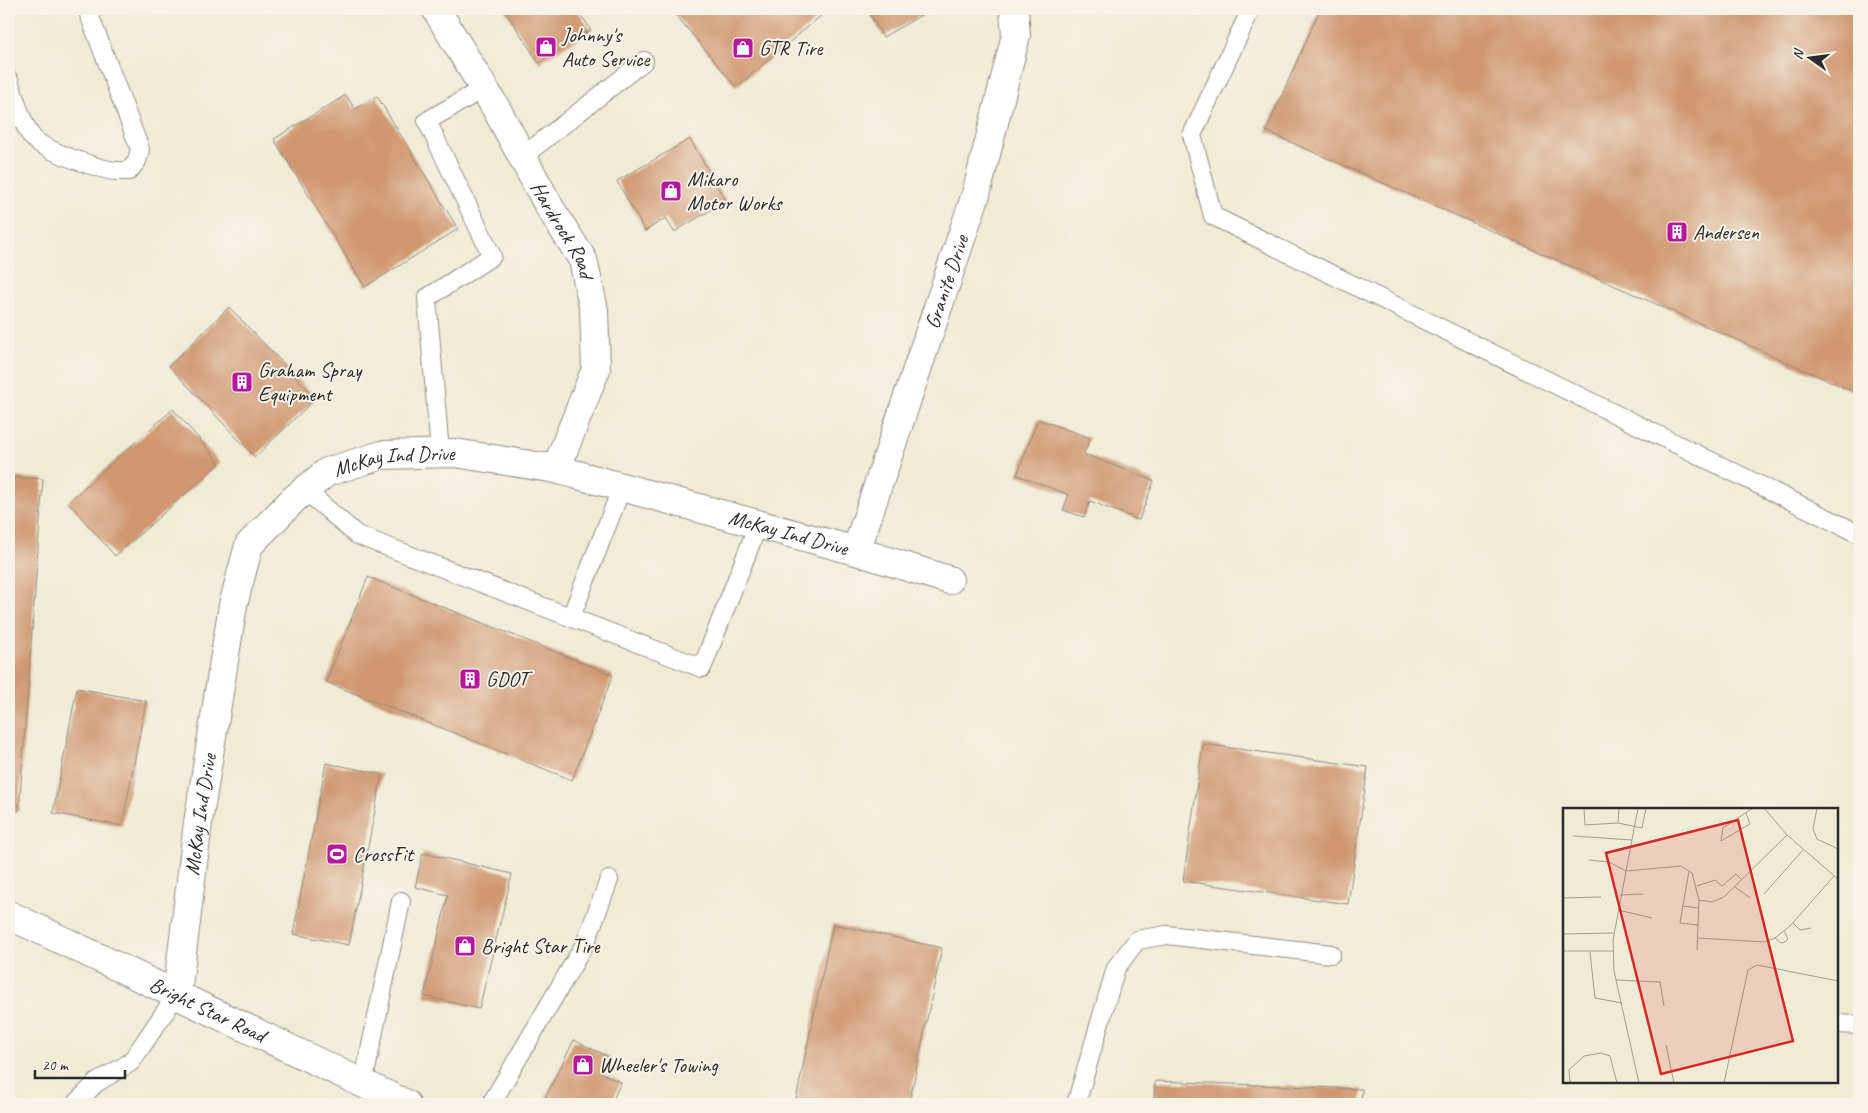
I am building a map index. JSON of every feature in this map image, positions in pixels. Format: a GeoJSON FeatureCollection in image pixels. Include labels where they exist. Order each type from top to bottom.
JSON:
{"type":"FeatureCollection","features":[{"type":"Feature","properties":{"kind":"street","name":"Hardrock Road"},"geometry":{"type":"LineString","coordinates":[[436,9],[484,88],[550,208],[583,260],[594,310],[596,369],[556,469]]}},
{"type":"Feature","properties":{"kind":"street","name":"Granite Drive"},"geometry":{"type":"LineString","coordinates":[[856,551],[976,194],[1016,35],[1014,9]]}},
{"type":"Feature","properties":{"kind":"street","name":"McKay Ind Drive"},"geometry":{"type":"LineString","coordinates":[[177,994],[198,823],[232,605],[249,545],[326,472],[382,454],[440,453],[455,453],[556,469],[856,551],[949,580]]}},
{"type":"Feature","properties":{"kind":"street","name":"Bright Star Road"},"geometry":{"type":"LineString","coordinates":[[9,915],[406,1104]]}},
{"type":"Feature","properties":{"kind":"lane"},"geometry":{"type":"LineString","coordinates":[[9,80],[18,107],[32,138],[60,154],[113,171],[129,171],[137,161],[140,149],[87,9]]}},
{"type":"Feature","properties":{"kind":"lane"},"geometry":{"type":"LineString","coordinates":[[1251,9],[1192,135],[1213,216],[1859,534]]}},
{"type":"Feature","properties":{"kind":"lane"},"geometry":{"type":"LineString","coordinates":[[522,157],[644,62]]}},
{"type":"Feature","properties":{"kind":"lane"},"geometry":{"type":"LineString","coordinates":[[440,453],[427,298],[492,256],[427,121],[484,88]]}},
{"type":"Feature","properties":{"kind":"lane"},"geometry":{"type":"LineString","coordinates":[[571,617],[622,487]]}},
{"type":"Feature","properties":{"kind":"lane"},"geometry":{"type":"LineString","coordinates":[[305,490],[357,535],[702,668],[758,525]]}},
{"type":"Feature","properties":{"kind":"lane"},"geometry":{"type":"LineString","coordinates":[[491,1104],[585,944],[609,880]]}},
{"type":"Feature","properties":{"kind":"lane"},"geometry":{"type":"LineString","coordinates":[[363,1084],[401,901]]}},
{"type":"Feature","properties":{"kind":"lane"},"geometry":{"type":"LineString","coordinates":[[1076,1104],[1116,968],[1137,940],[1167,935],[1331,954]]}},
{"type":"Feature","properties":{"kind":"lane"},"geometry":{"type":"LineString","coordinates":[[75,1104],[96,1083],[130,1062],[177,994]]}},
{"type":"Feature","properties":{"kind":"lane"},"geometry":{"type":"LineString","coordinates":[[1838,1024],[1859,1025]]}},
{"type":"Feature","properties":{"kind":"building","name":"Johnny's Auto Service"},"geometry":{"type":"Polygon","coordinates":[[[504,9],[577,9],[591,30],[539,63],[504,9]]]}},
{"type":"Feature","properties":{"kind":"building","name":"GTR Tire"},"geometry":{"type":"Polygon","coordinates":[[[671,9],[829,9],[736,87],[671,9]]]}},
{"type":"Feature","properties":{"kind":"building"},"geometry":{"type":"Polygon","coordinates":[[[867,9],[932,9],[883,37],[867,9]]]}},
{"type":"Feature","properties":{"kind":"building","name":"Andersen"},"geometry":{"type":"Polygon","coordinates":[[[1320,9],[1859,9],[1859,394],[1266,131],[1320,9]]]}},
{"type":"Feature","properties":{"kind":"building"},"geometry":{"type":"Polygon","coordinates":[[[346,95],[355,109],[377,96],[458,229],[365,287],[274,139],[346,95]]]}},
{"type":"Feature","properties":{"kind":"building","name":"Mikaro Motor Works"},"geometry":{"type":"Polygon","coordinates":[[[690,139],[726,201],[674,232],[666,218],[645,231],[617,181],[690,139]]]}},
{"type":"Feature","properties":{"kind":"building","name":"Graham Spray Equipment"},"geometry":{"type":"Polygon","coordinates":[[[229,307],[316,398],[255,457],[169,366],[229,307]]]}},
{"type":"Feature","properties":{"kind":"building"},"geometry":{"type":"Polygon","coordinates":[[[173,409],[220,463],[115,556],[68,502],[173,409]]]}},
{"type":"Feature","properties":{"kind":"building"},"geometry":{"type":"Polygon","coordinates":[[[1038,419],[1090,438],[1084,454],[1154,481],[1139,520],[1090,501],[1084,517],[1063,510],[1069,495],[1017,475],[1038,419]]]}},
{"type":"Feature","properties":{"kind":"building"},"geometry":{"type":"Polygon","coordinates":[[[9,477],[43,479],[19,811],[9,810],[9,477]]]}},
{"type":"Feature","properties":{"kind":"building","name":"GDOT"},"geometry":{"type":"Polygon","coordinates":[[[368,577],[613,675],[572,780],[326,682],[368,577]]]}},
{"type":"Feature","properties":{"kind":"building"},"geometry":{"type":"Polygon","coordinates":[[[77,688],[146,701],[122,826],[53,813],[77,688]]]}},
{"type":"Feature","properties":{"kind":"building"},"geometry":{"type":"Polygon","coordinates":[[[1203,744],[1368,767],[1348,904],[1183,881],[1203,744]]]}},
{"type":"Feature","properties":{"kind":"building","name":"CrossFit"},"geometry":{"type":"Polygon","coordinates":[[[326,763],[382,774],[349,945],[293,934],[326,763]]]}},
{"type":"Feature","properties":{"kind":"building","name":"Bright Star Tire"},"geometry":{"type":"Polygon","coordinates":[[[423,853],[512,874],[479,1009],[424,996],[448,895],[415,887],[423,853]]]}},
{"type":"Feature","properties":{"kind":"building"},"geometry":{"type":"Polygon","coordinates":[[[833,924],[942,948],[909,1104],[795,1104],[833,924]]]}},
{"type":"Feature","properties":{"kind":"building","name":"Wheeler's Towing"},"geometry":{"type":"Polygon","coordinates":[[[574,1040],[609,1057],[601,1073],[621,1082],[611,1104],[542,1104],[574,1040]]]}},
{"type":"Feature","properties":{"kind":"building"},"geometry":{"type":"Polygon","coordinates":[[[1155,1081],[1362,1089],[1361,1104],[1154,1104],[1155,1081]]]}},
{"type":"Feature","properties":{"kind":"place","name":"Johnny's Auto Service"},"geometry":{"type":"Point","coordinates":[546,47]}},
{"type":"Feature","properties":{"kind":"place","name":"GTR Tire"},"geometry":{"type":"Point","coordinates":[743,48]}},
{"type":"Feature","properties":{"kind":"place","name":"Mikaro Motor Works"},"geometry":{"type":"Point","coordinates":[671,191]}},
{"type":"Feature","properties":{"kind":"place","name":"Andersen"},"geometry":{"type":"Point","coordinates":[1677,232]}},
{"type":"Feature","properties":{"kind":"place","name":"Graham Spray Equipment"},"geometry":{"type":"Point","coordinates":[242,382]}},
{"type":"Feature","properties":{"kind":"place","name":"GDOT"},"geometry":{"type":"Point","coordinates":[470,679]}},
{"type":"Feature","properties":{"kind":"place","name":"CrossFit"},"geometry":{"type":"Point","coordinates":[337,854]}},
{"type":"Feature","properties":{"kind":"place","name":"Bright Star Tire"},"geometry":{"type":"Point","coordinates":[465,946]}},
{"type":"Feature","properties":{"kind":"place","name":"Wheeler's Towing"},"geometry":{"type":"Point","coordinates":[583,1065]}}]}
